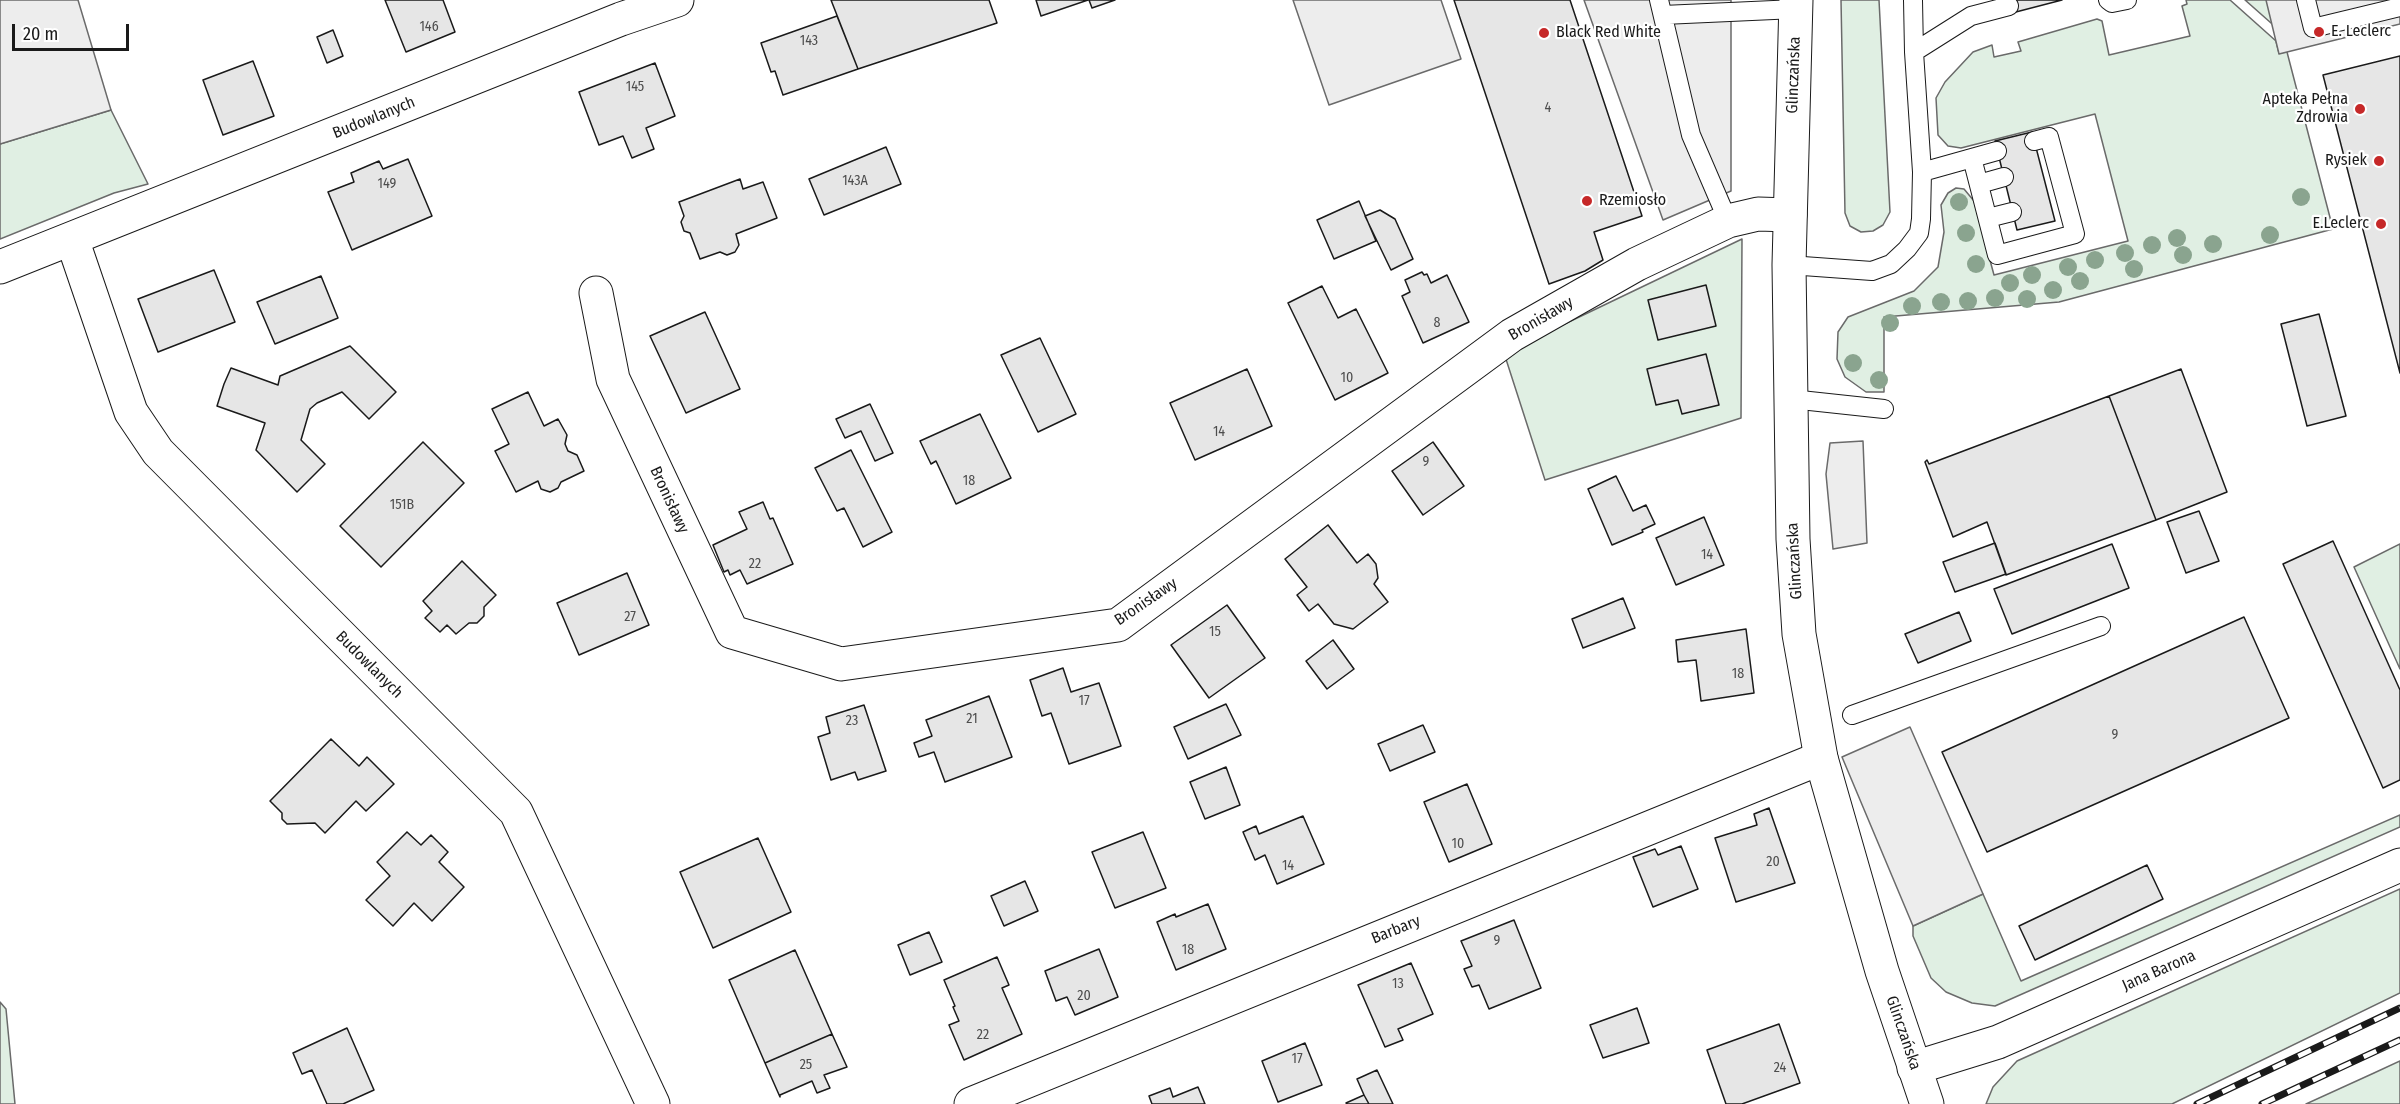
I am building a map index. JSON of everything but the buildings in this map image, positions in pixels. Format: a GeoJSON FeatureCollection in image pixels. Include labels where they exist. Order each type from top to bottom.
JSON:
{"type":"FeatureCollection","features":[{"type":"Feature","properties":{"kind":"street","name":"Budowlanych"},"geometry":{"type":"LineString","coordinates":[[0,267],[621,19],[677,0]]}},
{"type":"Feature","properties":{"kind":"street","name":"Glinczańska"},"geometry":{"type":"LineString","coordinates":[[1796,4],[1789,265],[1793,539],[1799,634],[1821,758],[1868,926],[1927,1104]]}},
{"type":"Feature","properties":{"kind":"street","name":"Bronisławy"},"geometry":{"type":"LineString","coordinates":[[596,293],[613,379],[732,632],[841,664],[1118,625],[1512,335],[1637,264],[1728,220],[1758,214],[1790,215]]}},
{"type":"Feature","properties":{"kind":"street","name":"Budowlanych"},"geometry":{"type":"LineString","coordinates":[[72,238],[131,412],[158,452],[516,812],[653,1104]]}},
{"type":"Feature","properties":{"kind":"street","name":"Barbary"},"geometry":{"type":"LineString","coordinates":[[971,1104],[1821,758]]}},
{"type":"Feature","properties":{"kind":"street","name":"Jana Barona"},"geometry":{"type":"LineString","coordinates":[[1914,1068],[1998,1042],[2400,865]]}},
{"type":"Feature","properties":{"kind":"lane"},"geometry":{"type":"LineString","coordinates":[[1789,265],[1872,271],[1891,264],[1908,249],[1919,233],[1922,172],[1914,52],[1914,0]]}},
{"type":"Feature","properties":{"kind":"lane"},"geometry":{"type":"LineString","coordinates":[[2108,0],[2112,3],[2127,0]]}},
{"type":"Feature","properties":{"kind":"lane"},"geometry":{"type":"LineString","coordinates":[[2306,0],[2313,28],[2400,7]]}},
{"type":"Feature","properties":{"kind":"lane"},"geometry":{"type":"LineString","coordinates":[[1728,220],[1691,135],[1661,8],[1796,4]]}},
{"type":"Feature","properties":{"kind":"lane"},"geometry":{"type":"LineString","coordinates":[[1914,52],[1970,8],[2009,6]]}},
{"type":"Feature","properties":{"kind":"lane"},"geometry":{"type":"LineString","coordinates":[[1972,158],[1997,255],[2075,234],[2057,200],[2049,165],[2049,137],[2034,141]]}},
{"type":"Feature","properties":{"kind":"lane"},"geometry":{"type":"LineString","coordinates":[[1922,172],[1997,151]]}},
{"type":"Feature","properties":{"kind":"lane"},"geometry":{"type":"LineString","coordinates":[[1979,184],[2004,177]]}},
{"type":"Feature","properties":{"kind":"lane"},"geometry":{"type":"LineString","coordinates":[[1988,218],[2012,212]]}},
{"type":"Feature","properties":{"kind":"lane"},"geometry":{"type":"LineString","coordinates":[[1791,399],[1884,409]]}},
{"type":"Feature","properties":{"kind":"lane"},"geometry":{"type":"LineString","coordinates":[[1852,715],[2101,626]]}},
{"type":"Feature","properties":{"kind":"green space"},"geometry":{"type":"Polygon","coordinates":[[[1841,0],[1879,0],[1890,212],[1883,225],[1873,231],[1861,232],[1850,226],[1845,213],[1841,0]]]}},
{"type":"Feature","properties":{"kind":"green space"},"geometry":{"type":"Polygon","coordinates":[[[2186,0],[2230,0],[2276,41],[2279,53],[2287,52],[2333,229],[2059,302],[1884,317],[1884,392],[1866,392],[1845,377],[1837,359],[1838,332],[1848,317],[1914,291],[1938,267],[1944,232],[1941,205],[1948,193],[1956,188],[1964,189],[1974,201],[1994,275],[2128,241],[2095,114],[1961,148],[1948,146],[1938,135],[1936,98],[1945,82],[1973,52],[1992,45],[1994,57],[2021,51],[2018,42],[2097,19],[2102,21],[2109,55],[2190,36],[2182,6],[2187,4],[2186,0]]]}},
{"type":"Feature","properties":{"kind":"green space"},"geometry":{"type":"Polygon","coordinates":[[[2245,0],[2283,0],[2288,38],[2245,0]]]}},
{"type":"Feature","properties":{"kind":"green space"},"geometry":{"type":"Polygon","coordinates":[[[111,110],[148,184],[114,193],[0,239],[0,144],[111,110]]]}},
{"type":"Feature","properties":{"kind":"green space"},"geometry":{"type":"Polygon","coordinates":[[[1742,239],[1741,418],[1545,480],[1504,353],[1742,239]]]}},
{"type":"Feature","properties":{"kind":"green space"},"geometry":{"type":"Polygon","coordinates":[[[2400,544],[2400,669],[2354,567],[2400,544]]]}},
{"type":"Feature","properties":{"kind":"green space"},"geometry":{"type":"Polygon","coordinates":[[[2400,815],[2400,827],[1995,1006],[1972,1003],[1946,992],[1931,978],[1913,936],[1913,926],[1983,894],[2021,981],[2400,815]]]}},
{"type":"Feature","properties":{"kind":"green space"},"geometry":{"type":"Polygon","coordinates":[[[2400,889],[2400,993],[2172,1104],[1986,1104],[1993,1087],[2017,1061],[2400,889]]]}},
{"type":"Feature","properties":{"kind":"green space"},"geometry":{"type":"Polygon","coordinates":[[[0,1002],[6,1009],[15,1104],[0,1104],[0,1002]]]}},
{"type":"Feature","properties":{"kind":"green space"},"geometry":{"type":"Polygon","coordinates":[[[2400,1061],[2400,1104],[2306,1104],[2374,1073],[2400,1061]]]}},
{"type":"Feature","properties":{"kind":"shaded area"},"geometry":{"type":"Polygon","coordinates":[[[0,0],[78,0],[111,110],[0,144],[0,0]]]}},
{"type":"Feature","properties":{"kind":"shaded area"},"geometry":{"type":"Polygon","coordinates":[[[1293,0],[1441,0],[1461,59],[1329,105],[1293,0]]]}},
{"type":"Feature","properties":{"kind":"shaded area"},"geometry":{"type":"Polygon","coordinates":[[[1584,0],[1731,0],[1731,191],[1663,220],[1584,0]]]}},
{"type":"Feature","properties":{"kind":"shaded area","name":"E. Leclerc"},"geometry":{"type":"Polygon","coordinates":[[[2266,0],[2400,0],[2400,24],[2279,54],[2266,0]]]}},
{"type":"Feature","properties":{"kind":"shaded area"},"geometry":{"type":"Polygon","coordinates":[[[1863,441],[1867,543],[1833,549],[1826,474],[1830,443],[1863,441]]]}},
{"type":"Feature","properties":{"kind":"shaded area"},"geometry":{"type":"Polygon","coordinates":[[[1910,727],[1983,894],[1913,926],[1842,757],[1910,727]]]}},
{"type":"Feature","properties":{"kind":"railway"},"geometry":{"type":"LineString","coordinates":[[2197,1104],[2400,1008]]}},
{"type":"Feature","properties":{"kind":"railway"},"geometry":{"type":"LineString","coordinates":[[2262,1104],[2400,1040]]}},
{"type":"Feature","properties":{"kind":"place","name":"E. Leclerc"},"geometry":{"type":"Point","coordinates":[2319,32]}},
{"type":"Feature","properties":{"kind":"place","name":"Black Red White"},"geometry":{"type":"Point","coordinates":[1544,33]}},
{"type":"Feature","properties":{"kind":"place","name":"Apteka Pełna Zdrowia"},"geometry":{"type":"Point","coordinates":[2360,109]}},
{"type":"Feature","properties":{"kind":"place","name":"Rysiek"},"geometry":{"type":"Point","coordinates":[2379,161]}},
{"type":"Feature","properties":{"kind":"place","name":"Rzemiosło"},"geometry":{"type":"Point","coordinates":[1587,201]}},
{"type":"Feature","properties":{"kind":"place","name":"E.Leclerc"},"geometry":{"type":"Point","coordinates":[2381,224]}}]}
